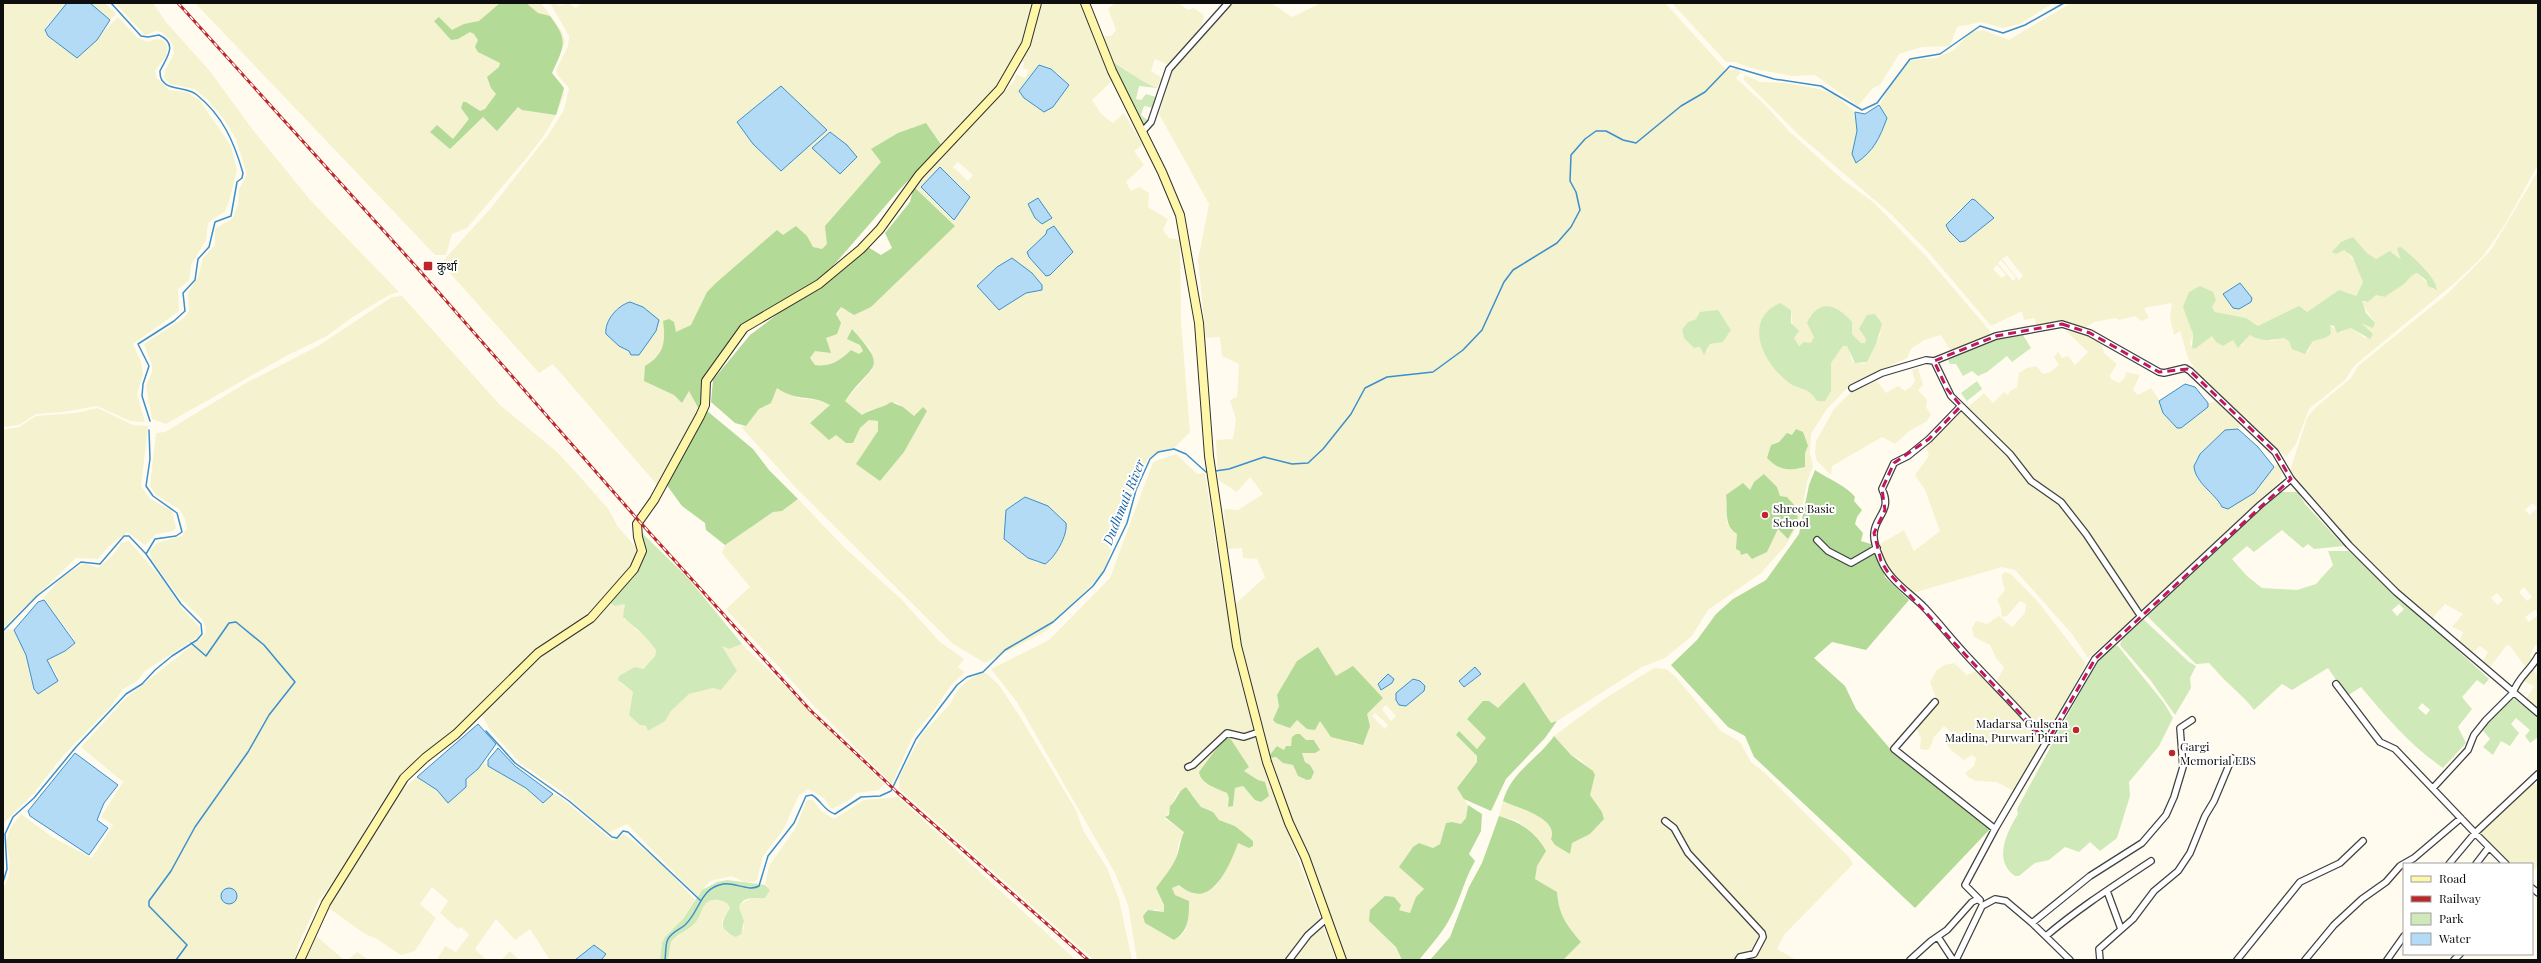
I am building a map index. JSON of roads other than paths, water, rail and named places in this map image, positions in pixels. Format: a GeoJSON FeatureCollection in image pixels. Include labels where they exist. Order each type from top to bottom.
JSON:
{"type":"FeatureCollection","features":[{"type":"Feature","properties":{"kind":"street"},"geometry":{"type":"LineString","coordinates":[[300,960],[326,903],[404,778],[425,758],[449,741],[538,653],[592,618],[634,569],[642,551],[638,537],[637,524],[654,500],[700,416],[705,405],[706,381],[744,328],[819,284],[861,249],[880,229],[919,175],[987,104],[1010,76],[1026,44],[1037,3]]}},
{"type":"Feature","properties":{"kind":"street"},"geometry":{"type":"LineString","coordinates":[[1085,3],[1112,71],[1180,215],[1186,243],[1202,346],[1210,456],[1237,646],[1267,762],[1289,823],[1305,857],[1342,960]]}},
{"type":"Feature","properties":{"kind":"street"},"geometry":{"type":"LineString","coordinates":[[1142,132],[1150,122],[1169,69],[1228,3]]}},
{"type":"Feature","properties":{"kind":"street"},"geometry":{"type":"LineString","coordinates":[[1852,388],[1882,373],[1926,360],[1934,360],[1996,336],[2054,325],[2076,328],[2118,347],[2159,372],[2164,373],[2185,368],[2190,371],[2275,452],[2291,479],[2350,545],[2396,592],[2538,713]]}},
{"type":"Feature","properties":{"kind":"street"},"geometry":{"type":"LineString","coordinates":[[1934,360],[1946,389],[1961,406],[2010,454],[2031,481],[2061,502],[2086,534],[2140,615]]}},
{"type":"Feature","properties":{"kind":"street"},"geometry":{"type":"LineString","coordinates":[[1961,406],[1938,431],[1908,456],[1894,463],[1889,470],[1882,489],[1885,494],[1885,510],[1874,533],[1877,548],[1881,561],[1895,581],[1923,606],[2022,712],[2047,742]]}},
{"type":"Feature","properties":{"kind":"street"},"geometry":{"type":"LineString","coordinates":[[1982,906],[1980,900],[1966,884],[1995,830],[2095,658],[2140,615],[2291,479]]}},
{"type":"Feature","properties":{"kind":"street"},"geometry":{"type":"LineString","coordinates":[[1817,540],[1828,551],[1851,563],[1877,548]]}},
{"type":"Feature","properties":{"kind":"street"},"geometry":{"type":"LineString","coordinates":[[2433,788],[2468,750],[2474,735],[2513,692],[2516,684],[2532,667],[2538,656]]}},
{"type":"Feature","properties":{"kind":"street"},"geometry":{"type":"LineString","coordinates":[[2336,684],[2380,742],[2395,750],[2433,788],[2475,834],[2505,863]]}},
{"type":"Feature","properties":{"kind":"street"},"geometry":{"type":"LineString","coordinates":[[1935,702],[1894,749],[1995,830]]}},
{"type":"Feature","properties":{"kind":"street"},"geometry":{"type":"LineString","coordinates":[[2032,923],[2090,876],[2142,843],[2166,815],[2183,766],[2180,728],[2192,720]]}},
{"type":"Feature","properties":{"kind":"street"},"geometry":{"type":"LineString","coordinates":[[1188,767],[1193,765],[1227,733],[1244,737],[1259,732]]}},
{"type":"Feature","properties":{"kind":"street"},"geometry":{"type":"LineString","coordinates":[[2100,960],[2099,949],[2133,919],[2154,891],[2174,877],[2190,853],[2205,816],[2214,802],[2232,758]]}},
{"type":"Feature","properties":{"kind":"street"},"geometry":{"type":"LineString","coordinates":[[2450,863],[2475,834],[2538,774]]}},
{"type":"Feature","properties":{"kind":"street"},"geometry":{"type":"LineString","coordinates":[[2405,863],[2414,858],[2461,818]]}},
{"type":"Feature","properties":{"kind":"street"},"geometry":{"type":"LineString","coordinates":[[1665,821],[1674,828],[1688,853],[1762,933],[1763,937],[1754,954],[1740,957],[1738,960]]}},
{"type":"Feature","properties":{"kind":"street"},"geometry":{"type":"LineString","coordinates":[[2237,960],[2300,882],[2313,874],[2340,863],[2363,841]]}},
{"type":"Feature","properties":{"kind":"street"},"geometry":{"type":"LineString","coordinates":[[2477,863],[2489,847]]}},
{"type":"Feature","properties":{"kind":"street"},"geometry":{"type":"LineString","coordinates":[[2046,936],[2082,906],[2107,892],[2151,861]]}},
{"type":"Feature","properties":{"kind":"street"},"geometry":{"type":"LineString","coordinates":[[2305,960],[2334,925],[2362,899],[2386,882],[2403,864]]}},
{"type":"Feature","properties":{"kind":"street"},"geometry":{"type":"LineString","coordinates":[[2107,892],[2121,930]]}},
{"type":"Feature","properties":{"kind":"street"},"geometry":{"type":"LineString","coordinates":[[1956,960],[1982,906],[1995,899],[2006,901],[2032,923],[2070,960]]}},
{"type":"Feature","properties":{"kind":"street"},"geometry":{"type":"LineString","coordinates":[[1910,960],[1953,926],[1972,902],[1980,900]]}},
{"type":"Feature","properties":{"kind":"street"},"geometry":{"type":"LineString","coordinates":[[1289,960],[1308,936],[1326,919]]}},
{"type":"Feature","properties":{"kind":"street"},"geometry":{"type":"LineString","coordinates":[[1938,937],[1953,960]]}},
{"type":"Feature","properties":{"kind":"street"},"geometry":{"type":"LineString","coordinates":[[2387,960],[2403,937]]}},
{"type":"Feature","properties":{"kind":"water"},"geometry":{"type":"Polygon","coordinates":[[[67,3],[90,3],[110,20],[97,40],[77,58],[48,36],[45,30],[67,3]]]}},
{"type":"Feature","properties":{"kind":"water"},"geometry":{"type":"Polygon","coordinates":[[[1039,65],[1051,69],[1069,85],[1053,107],[1044,112],[1024,98],[1019,91],[1039,65]]]}},
{"type":"Feature","properties":{"kind":"water"},"geometry":{"type":"Polygon","coordinates":[[[781,86],[827,130],[781,171],[753,144],[737,122],[781,86]]]}},
{"type":"Feature","properties":{"kind":"water"},"geometry":{"type":"Polygon","coordinates":[[[1879,105],[1887,118],[1876,143],[1867,154],[1856,163],[1852,154],[1857,131],[1855,112],[1865,114],[1879,105]]]}},
{"type":"Feature","properties":{"kind":"water"},"geometry":{"type":"Polygon","coordinates":[[[830,132],[847,145],[857,157],[840,174],[812,148],[830,132]]]}},
{"type":"Feature","properties":{"kind":"water"},"geometry":{"type":"Polygon","coordinates":[[[940,167],[970,197],[954,220],[921,187],[940,167]]]}},
{"type":"Feature","properties":{"kind":"water"},"geometry":{"type":"Polygon","coordinates":[[[1038,198],[1052,218],[1042,224],[1035,218],[1028,204],[1038,198]]]}},
{"type":"Feature","properties":{"kind":"water"},"geometry":{"type":"Polygon","coordinates":[[[1972,199],[1975,200],[1994,218],[1965,241],[1960,242],[1949,231],[1946,225],[1972,199]]]}},
{"type":"Feature","properties":{"kind":"water"},"geometry":{"type":"Polygon","coordinates":[[[1054,226],[1073,252],[1050,275],[1046,276],[1029,257],[1027,252],[1046,234],[1047,230],[1054,226]]]}},
{"type":"Feature","properties":{"kind":"water"},"geometry":{"type":"Polygon","coordinates":[[[1012,258],[1032,273],[1042,285],[1042,290],[1026,293],[999,310],[977,286],[997,267],[1012,258]]]}},
{"type":"Feature","properties":{"kind":"water"},"geometry":{"type":"Polygon","coordinates":[[[2240,283],[2252,298],[2251,302],[2239,309],[2233,308],[2223,294],[2240,283]]]}},
{"type":"Feature","properties":{"kind":"water"},"geometry":{"type":"Polygon","coordinates":[[[630,302],[643,307],[659,320],[656,331],[639,355],[631,355],[629,351],[619,346],[606,334],[607,324],[613,314],[621,306],[630,302]]]}},
{"type":"Feature","properties":{"kind":"water"},"geometry":{"type":"Polygon","coordinates":[[[2185,384],[2195,387],[2208,403],[2208,407],[2181,428],[2177,428],[2163,413],[2159,401],[2185,384]]]}},
{"type":"Feature","properties":{"kind":"water"},"geometry":{"type":"Polygon","coordinates":[[[2238,429],[2258,447],[2274,467],[2254,493],[2228,509],[2222,507],[2215,497],[2201,483],[2195,472],[2194,466],[2200,454],[2225,430],[2238,429]]]}},
{"type":"Feature","properties":{"kind":"water"},"geometry":{"type":"Polygon","coordinates":[[[1025,497],[1048,506],[1066,523],[1065,534],[1057,552],[1045,564],[1028,558],[1004,539],[1006,510],[1025,497]]]}},
{"type":"Feature","properties":{"kind":"water"},"geometry":{"type":"Polygon","coordinates":[[[44,600],[75,643],[65,651],[47,660],[58,681],[38,694],[34,689],[26,655],[14,630],[38,602],[44,600]]]}},
{"type":"Feature","properties":{"kind":"water"},"geometry":{"type":"Polygon","coordinates":[[[1475,667],[1481,674],[1464,687],[1459,681],[1475,667]]]}},
{"type":"Feature","properties":{"kind":"water"},"geometry":{"type":"Polygon","coordinates":[[[1388,674],[1394,679],[1392,683],[1381,690],[1378,684],[1388,674]]]}},
{"type":"Feature","properties":{"kind":"water"},"geometry":{"type":"Polygon","coordinates":[[[1413,679],[1420,681],[1425,686],[1424,691],[1406,706],[1399,705],[1396,700],[1396,693],[1413,679]]]}},
{"type":"Feature","properties":{"kind":"water"},"geometry":{"type":"Polygon","coordinates":[[[478,724],[496,744],[478,769],[466,779],[466,787],[448,803],[437,790],[417,777],[478,724]]]}},
{"type":"Feature","properties":{"kind":"water"},"geometry":{"type":"Polygon","coordinates":[[[498,748],[515,766],[553,794],[543,803],[526,788],[488,766],[488,760],[498,748]]]}},
{"type":"Feature","properties":{"kind":"water"},"geometry":{"type":"Polygon","coordinates":[[[75,753],[118,785],[104,803],[97,820],[108,828],[89,855],[30,816],[28,811],[75,753]]]}},
{"type":"Feature","properties":{"kind":"water"},"geometry":{"type":"Polygon","coordinates":[[[229,888],[236,893],[237,896],[232,903],[229,904],[222,899],[221,896],[226,889],[229,888]]]}},
{"type":"Feature","properties":{"kind":"water"},"geometry":{"type":"Polygon","coordinates":[[[594,945],[606,954],[601,960],[575,960],[594,945]]]}},
{"type":"Feature","properties":{"kind":"waterway"},"geometry":{"type":"LineString","coordinates":[[111,3],[141,36],[148,37],[159,35],[165,39],[170,47],[168,56],[160,71],[161,78],[168,86],[186,90],[197,95],[214,112],[221,121],[231,140],[243,173],[242,178],[237,182],[231,216],[215,222],[209,247],[198,259],[195,280],[183,293],[185,311],[174,321],[138,344],[149,366],[143,384],[142,396],[150,421]]}},
{"type":"Feature","properties":{"kind":"waterway","name":"Dudhmati River"},"geometry":{"type":"LineString","coordinates":[[1215,471],[1229,469],[1264,457],[1292,464],[1308,463],[1323,449],[1351,414],[1365,388],[1387,377],[1433,372],[1463,350],[1482,330],[1504,282],[1513,270],[1557,243],[1571,227],[1580,210],[1576,192],[1570,181],[1571,155],[1585,139],[1596,131],[1606,131],[1623,140],[1636,143],[1681,106],[1705,92],[1730,66],[1774,79],[1821,86],[1862,110],[1877,103],[1910,59],[1940,54],[1980,26],[2003,33],[2025,25],[2064,3]]}},
{"type":"Feature","properties":{"kind":"waterway"},"geometry":{"type":"LineString","coordinates":[[3,631],[37,596],[81,562],[100,564],[124,536],[129,536],[146,554],[155,539],[176,536],[182,532],[177,513],[153,496],[146,486],[150,459],[149,430]]}},
{"type":"Feature","properties":{"kind":"waterway","name":"Dudhmati River"},"geometry":{"type":"LineString","coordinates":[[665,960],[668,939],[685,925],[709,890],[715,886],[723,884],[732,884],[751,888],[759,886],[768,856],[794,823],[806,796],[812,795],[831,813],[835,814],[861,797],[880,796],[891,791],[916,739],[957,685],[967,677],[983,672],[1005,650],[1053,622],[1093,586],[1104,571],[1127,523],[1136,490],[1150,459],[1158,452],[1174,449],[1186,454],[1206,472],[1209,472]]}},
{"type":"Feature","properties":{"kind":"waterway"},"geometry":{"type":"LineString","coordinates":[[3,882],[7,869],[5,834],[13,817],[34,798],[76,747],[126,694],[142,684],[155,670],[172,656],[197,640],[202,634],[201,624],[181,604],[146,554]]}},
{"type":"Feature","properties":{"kind":"waterway"},"geometry":{"type":"LineString","coordinates":[[176,960],[187,945],[149,906],[149,901],[171,871],[195,827],[248,752],[269,715],[295,682],[264,645],[236,622],[229,623],[206,656],[191,643]]}},
{"type":"Feature","properties":{"kind":"waterway"},"geometry":{"type":"LineString","coordinates":[[486,731],[515,763],[569,801],[612,837],[617,838],[623,831],[628,832],[700,900]]}},
{"type":"Feature","properties":{"kind":"railway"},"geometry":{"type":"LineString","coordinates":[[178,3],[420,271],[639,521],[810,710],[898,793],[1088,960]]}},
{"type":"Feature","properties":{"kind":"place","name":"कुर्था"},"geometry":{"type":"Point","coordinates":[428,266]}},
{"type":"Feature","properties":{"kind":"place","name":"Shree Basic School"},"geometry":{"type":"Point","coordinates":[1765,515]}},
{"type":"Feature","properties":{"kind":"place","name":"Madarsa Gulsena Madina, Purwari Pirari"},"geometry":{"type":"Point","coordinates":[2076,730]}},
{"type":"Feature","properties":{"kind":"place","name":"Gargi Memorial EBS"},"geometry":{"type":"Point","coordinates":[2172,753]}}]}
